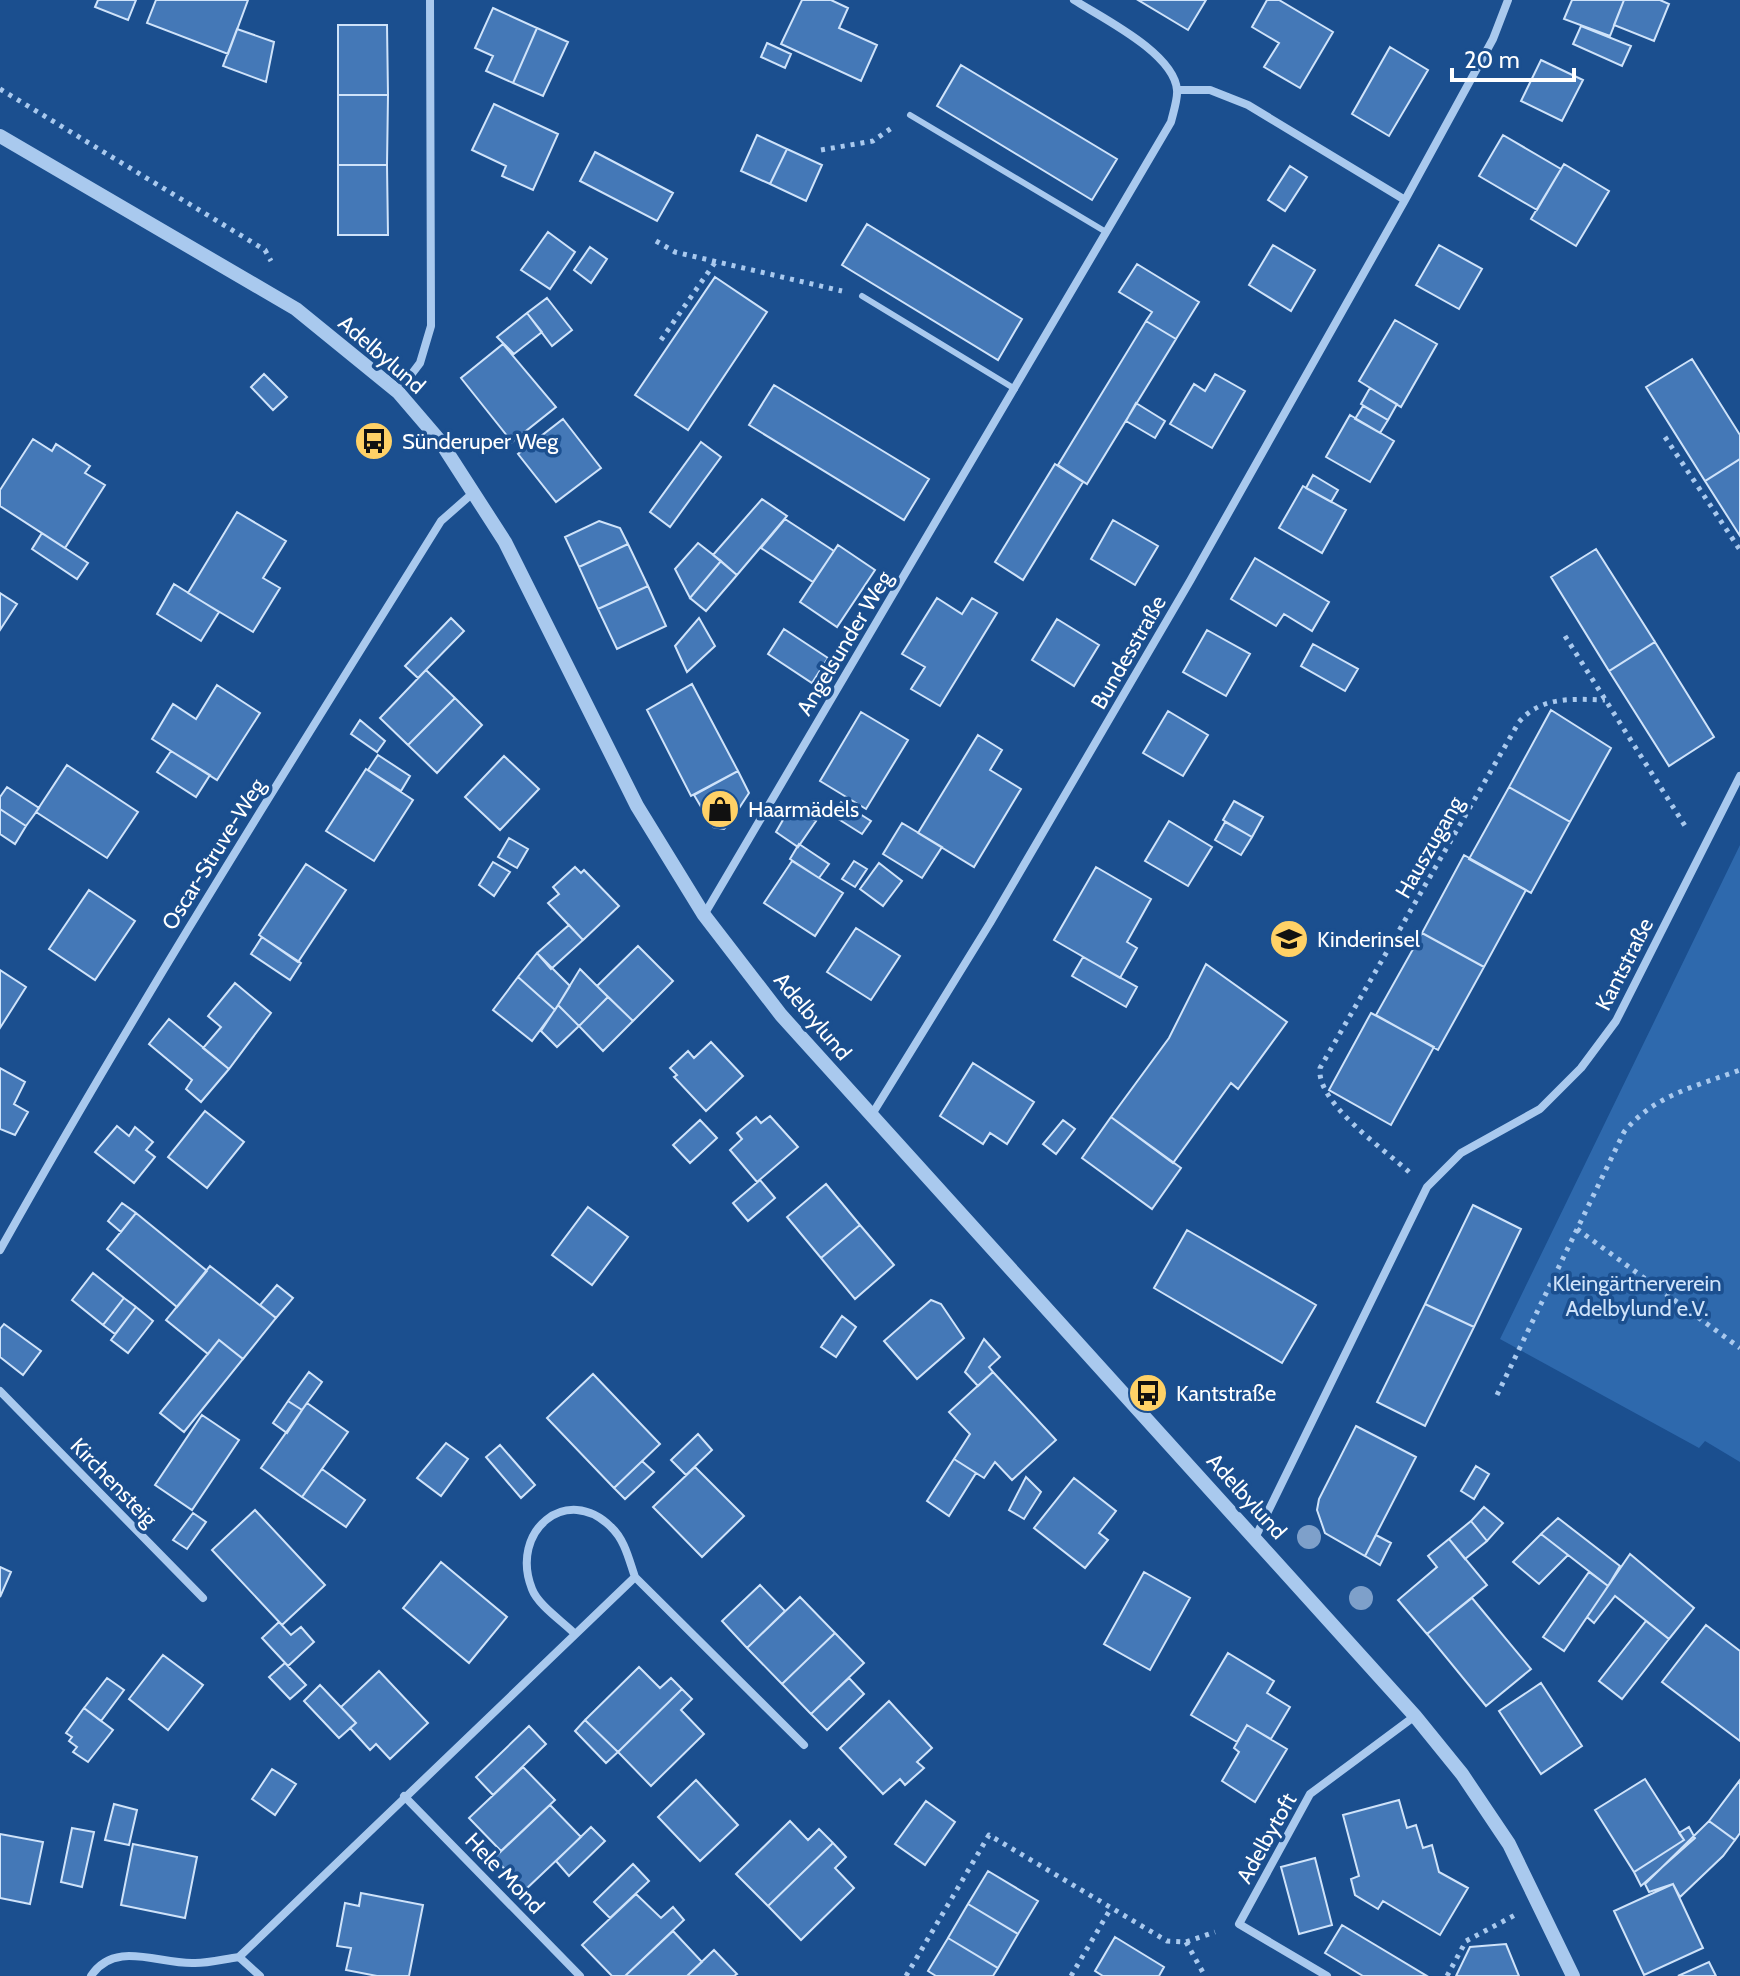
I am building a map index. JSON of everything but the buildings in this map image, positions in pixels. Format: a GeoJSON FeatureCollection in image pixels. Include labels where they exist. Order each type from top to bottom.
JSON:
{"type":"FeatureCollection","features":[{"type":"Feature","properties":{"kind":"street"},"geometry":{"type":"LineString","coordinates":[[398,392],[420,363],[431,326],[430,0]]}},
{"type":"Feature","properties":{"kind":"street"},"geometry":{"type":"LineString","coordinates":[[1074,0],[1134,37],[1164,63],[1177,90],[1210,90],[1248,105],[1405,200]]}},
{"type":"Feature","properties":{"kind":"street","name":"Bundesstraße"},"geometry":{"type":"LineString","coordinates":[[871,1117],[990,923],[1190,581],[1405,200],[1493,39],[1508,0]]}},
{"type":"Feature","properties":{"kind":"street","name":"Angelsunder Weg"},"geometry":{"type":"LineString","coordinates":[[704,915],[1171,122],[1177,90]]}},
{"type":"Feature","properties":{"kind":"street","name":"Adelbylund"},"geometry":{"type":"LineString","coordinates":[[0,136],[296,309],[398,392],[475,491],[505,542],[637,806],[704,915],[781,1015],[871,1117],[1415,1716],[1501,1832],[1540,1902],[1573,1976]]}},
{"type":"Feature","properties":{"kind":"street","name":"Oscar-Struve-Weg"},"geometry":{"type":"LineString","coordinates":[[0,1250],[88,1092],[441,521],[475,491]]}},
{"type":"Feature","properties":{"kind":"street","name":"Kantstraße"},"geometry":{"type":"LineString","coordinates":[[1255,1538],[1427,1187],[1461,1153],[1540,1109],[1581,1068],[1616,1021],[1740,776]]}},
{"type":"Feature","properties":{"kind":"street","name":"Kirchensteig"},"geometry":{"type":"LineString","coordinates":[[0,1391],[203,1598]]}},
{"type":"Feature","properties":{"kind":"street"},"geometry":{"type":"LineString","coordinates":[[574,1633],[532,1592],[524,1557],[535,1529],[556,1512],[585,1512],[611,1526],[624,1546],[635,1577],[804,1745]]}},
{"type":"Feature","properties":{"kind":"street"},"geometry":{"type":"LineString","coordinates":[[91,1976],[98,1966],[125,1955],[194,1964],[239,1957],[635,1577]]}},
{"type":"Feature","properties":{"kind":"street","name":"Adelbytoft"},"geometry":{"type":"LineString","coordinates":[[1239,1924],[1310,1794],[1415,1716]]}},
{"type":"Feature","properties":{"kind":"street","name":"Hele Mond"},"geometry":{"type":"LineString","coordinates":[[404,1796],[580,1976]]}},
{"type":"Feature","properties":{"kind":"street"},"geometry":{"type":"LineString","coordinates":[[1239,1924],[1327,1976]]}},
{"type":"Feature","properties":{"kind":"street"},"geometry":{"type":"LineString","coordinates":[[239,1957],[260,1976]]}},
{"type":"Feature","properties":{"kind":"lane"},"geometry":{"type":"LineString","coordinates":[[910,115],[1106,232]]}},
{"type":"Feature","properties":{"kind":"lane"},"geometry":{"type":"LineString","coordinates":[[862,296],[1015,389]]}},
{"type":"Feature","properties":{"kind":"path"},"geometry":{"type":"LineString","coordinates":[[0,89],[173,194]]}},
{"type":"Feature","properties":{"kind":"path"},"geometry":{"type":"LineString","coordinates":[[821,150],[873,141],[910,115]]}},
{"type":"Feature","properties":{"kind":"path"},"geometry":{"type":"LineString","coordinates":[[656,241],[675,252],[862,296]]}},
{"type":"Feature","properties":{"kind":"path"},"geometry":{"type":"LineString","coordinates":[[661,340],[716,261]]}},
{"type":"Feature","properties":{"kind":"path"},"geometry":{"type":"LineString","coordinates":[[1665,437],[1740,550]]}},
{"type":"Feature","properties":{"kind":"path"},"geometry":{"type":"LineString","coordinates":[[1565,636],[1692,838],[1705,844]]}},
{"type":"Feature","properties":{"kind":"path","name":"Hauszugang"},"geometry":{"type":"LineString","coordinates":[[1411,1174],[1332,1103],[1319,1079],[1320,1068],[1519,722],[1528,711],[1544,703],[1563,699],[1605,700]]}},
{"type":"Feature","properties":{"kind":"path"},"geometry":{"type":"LineString","coordinates":[[1497,1395],[1624,1132],[1639,1113],[1657,1100],[1740,1070]]}},
{"type":"Feature","properties":{"kind":"path"},"geometry":{"type":"LineString","coordinates":[[1577,1229],[1740,1348]]}},
{"type":"Feature","properties":{"kind":"path"},"geometry":{"type":"LineString","coordinates":[[906,1976],[989,1835],[1167,1941],[1186,1942],[1239,1924]]}},
{"type":"Feature","properties":{"kind":"path"},"geometry":{"type":"LineString","coordinates":[[1447,1976],[1466,1941],[1540,1902]]}},
{"type":"Feature","properties":{"kind":"path"},"geometry":{"type":"LineString","coordinates":[[1071,1976],[1111,1908]]}},
{"type":"Feature","properties":{"kind":"path"},"geometry":{"type":"LineString","coordinates":[[1186,1942],[1205,1976]]}},
{"type":"Feature","properties":{"kind":"green space","name":"Kleingärtnerverein Adelbylund e.V."},"geometry":{"type":"Polygon","coordinates":[[[1740,845],[1740,1462],[1705,1441],[1699,1448],[1500,1339],[1740,845]]]}},
{"type":"Feature","properties":{"kind":"place","name":"Sünderuper Weg"},"geometry":{"type":"Point","coordinates":[374,441]}},
{"type":"Feature","properties":{"kind":"place","name":"Haarmädels"},"geometry":{"type":"Point","coordinates":[720,809]}},
{"type":"Feature","properties":{"kind":"place","name":"Kinderinsel"},"geometry":{"type":"Point","coordinates":[1289,939]}},
{"type":"Feature","properties":{"kind":"place","name":"Kantstraße"},"geometry":{"type":"Point","coordinates":[1148,1393]}}]}
